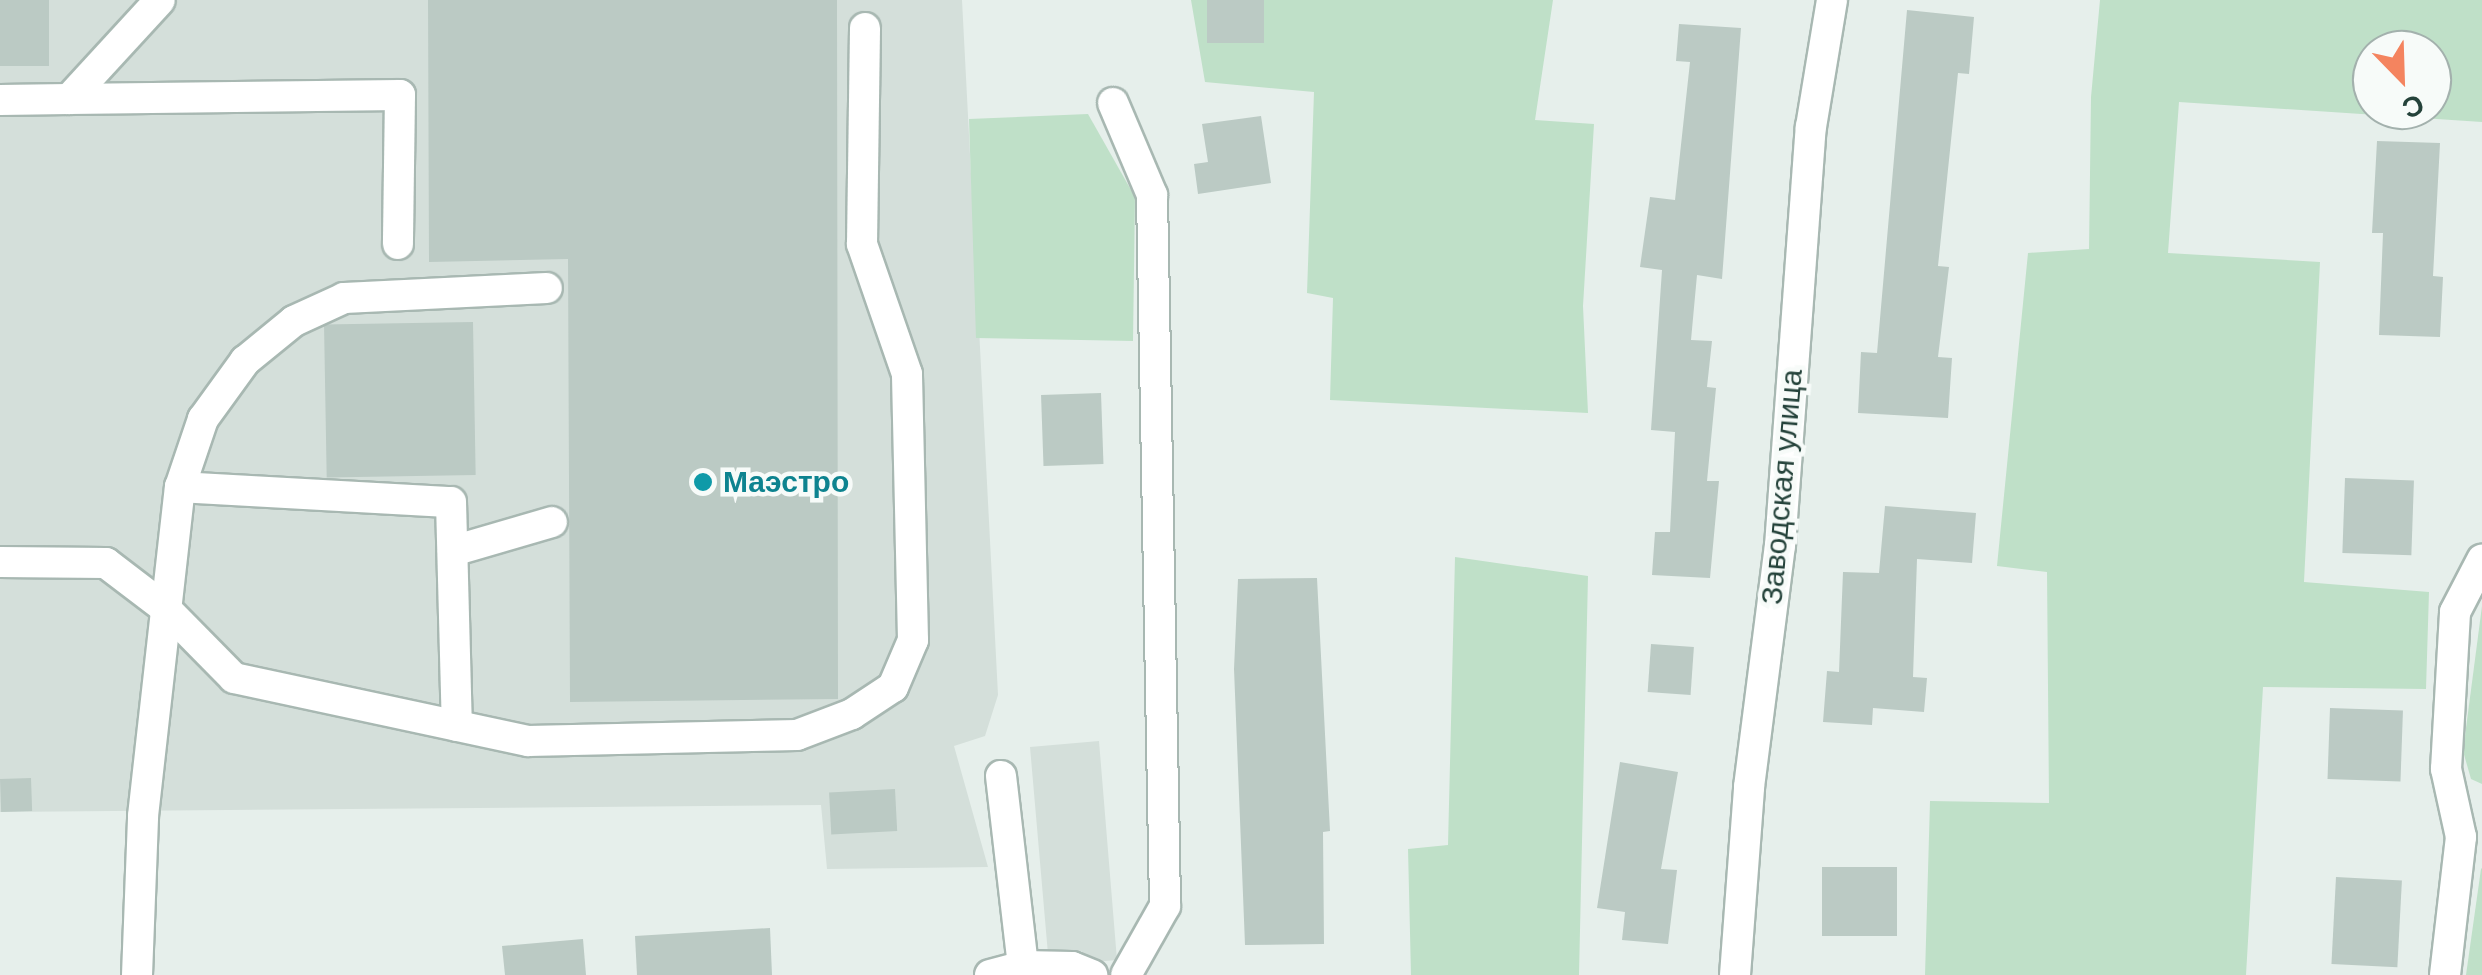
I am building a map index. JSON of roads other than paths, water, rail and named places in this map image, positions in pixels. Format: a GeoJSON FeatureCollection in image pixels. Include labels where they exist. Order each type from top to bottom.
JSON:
{"type":"FeatureCollection","features":[{"type":"Feature","properties":{"kind":"street"},"geometry":{"type":"LineString","coordinates":[[69,99],[160,0]]}},
{"type":"Feature","properties":{"kind":"street","name":"Заводская улица"},"geometry":{"type":"LineString","coordinates":[[1735,975],[1749,787],[1780,546],[1811,127],[1832,0]]}},
{"type":"Feature","properties":{"kind":"street"},"geometry":{"type":"LineString","coordinates":[[0,562],[106,564],[166,608],[234,678],[528,741],[797,735],[852,714],[893,687],[913,640],[906,374],[862,244],[865,28]]}},
{"type":"Feature","properties":{"kind":"street"},"geometry":{"type":"LineString","coordinates":[[0,100],[400,94],[398,244]]}},
{"type":"Feature","properties":{"kind":"street"},"geometry":{"type":"LineString","coordinates":[[1113,103],[1152,195],[1165,906],[1126,975]]}},
{"type":"Feature","properties":{"kind":"street"},"geometry":{"type":"LineString","coordinates":[[137,975],[143,816],[180,487],[203,419],[245,361],[294,321],[344,298],[547,288]]}},
{"type":"Feature","properties":{"kind":"street"},"geometry":{"type":"LineString","coordinates":[[180,487],[452,502],[457,726]]}},
{"type":"Feature","properties":{"kind":"street"},"geometry":{"type":"LineString","coordinates":[[453,552],[552,522]]}},
{"type":"Feature","properties":{"kind":"street"},"geometry":{"type":"LineString","coordinates":[[2444,975],[2462,837],[2446,769],[2455,612],[2482,560]]}},
{"type":"Feature","properties":{"kind":"street"},"geometry":{"type":"LineString","coordinates":[[1001,776],[1023,966]]}},
{"type":"Feature","properties":{"kind":"street"},"geometry":{"type":"LineString","coordinates":[[990,975],[1023,966],[1072,966],[1092,975]]}},
{"type":"Feature","properties":{"kind":"place","name":"Маэстро"},"geometry":{"type":"Point","coordinates":[703,482]}}]}
